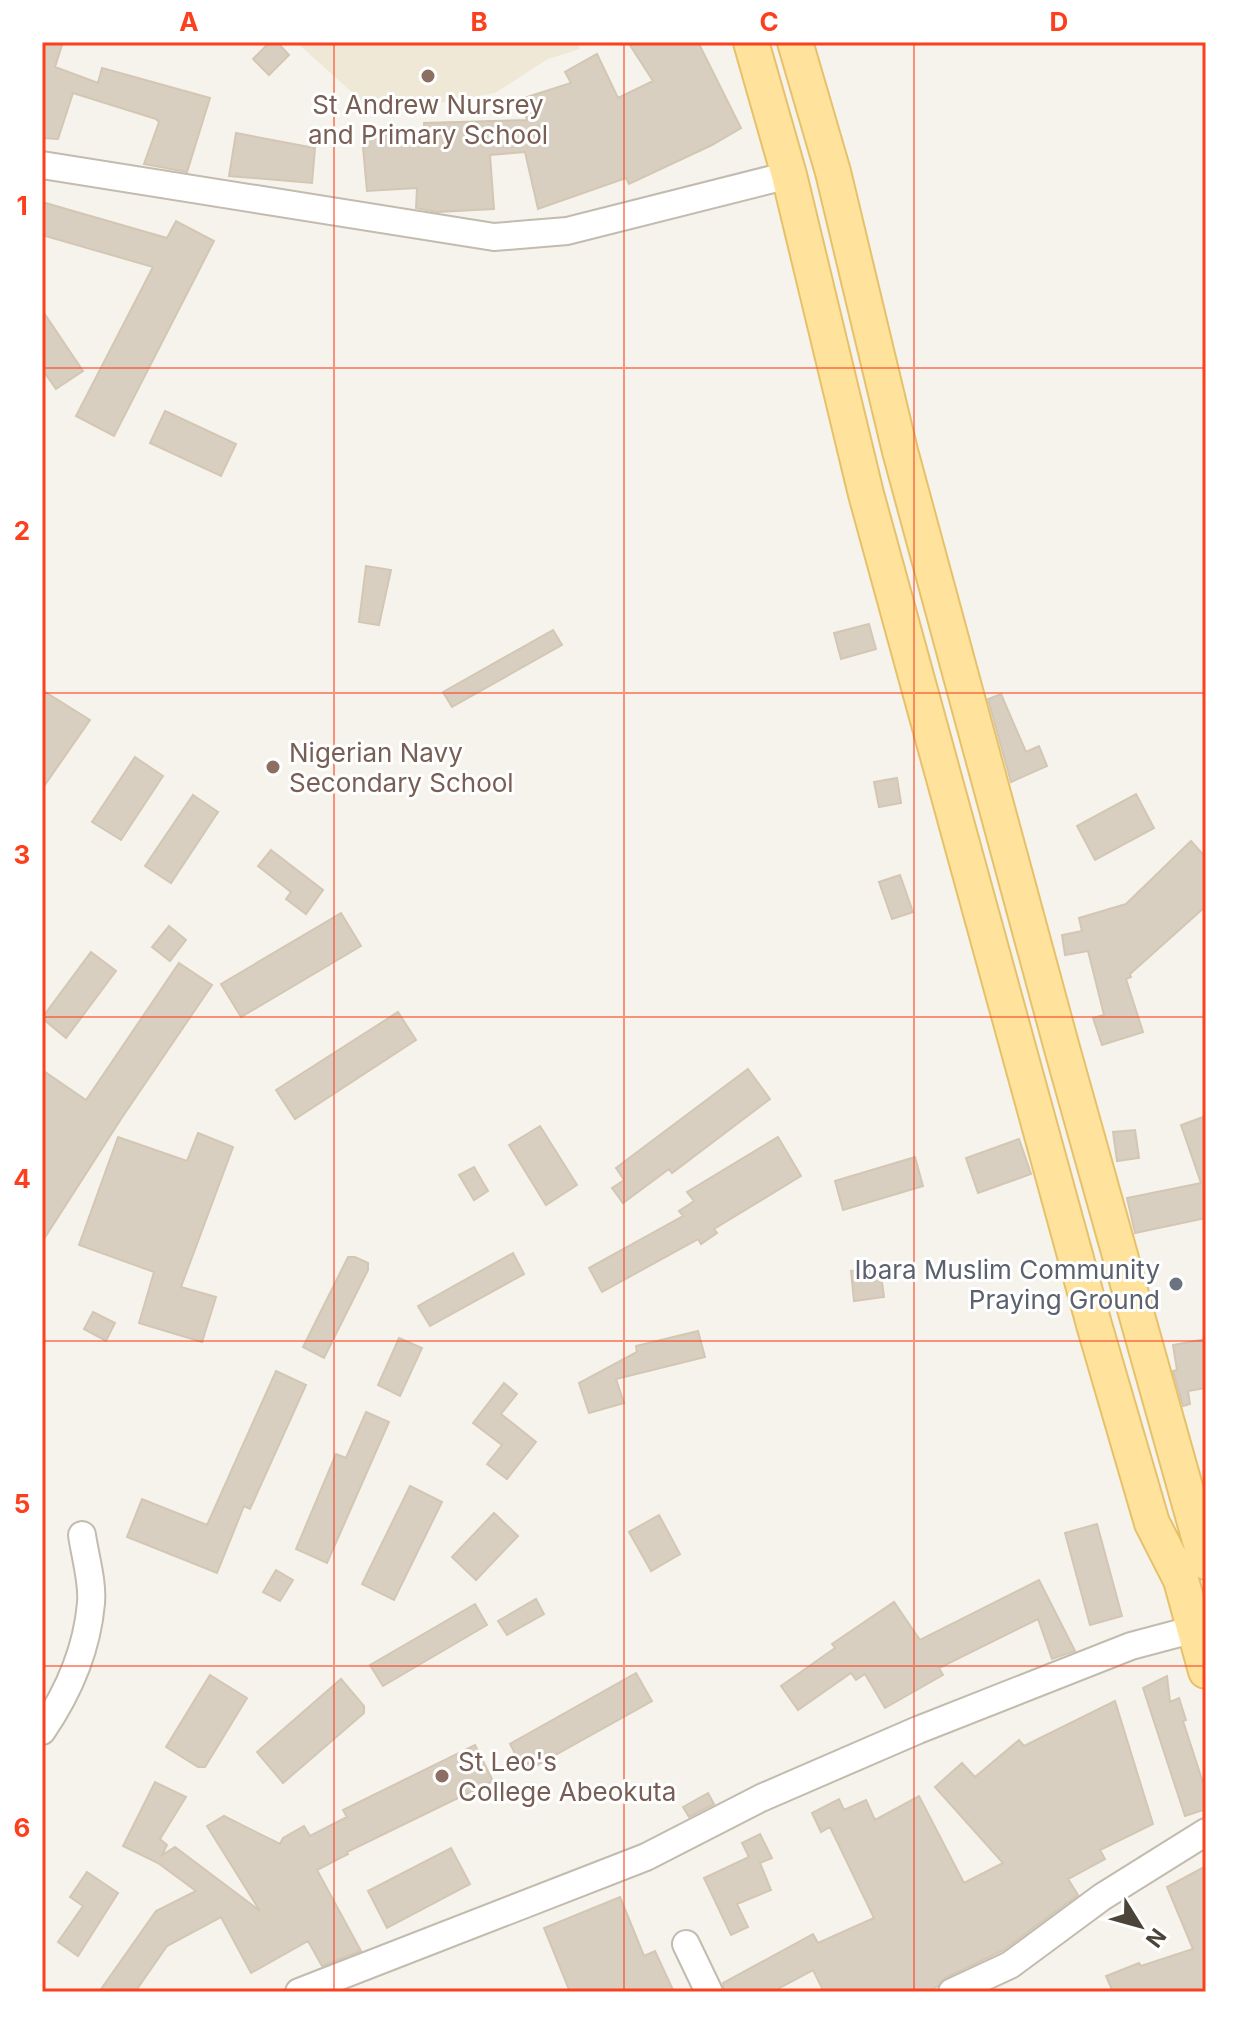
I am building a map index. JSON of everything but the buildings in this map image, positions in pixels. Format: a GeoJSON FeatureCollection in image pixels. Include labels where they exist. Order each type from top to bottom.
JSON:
{"type":"FeatureCollection","features":[{"type":"Feature","properties":{"kind":"main road"},"geometry":{"type":"LineString","coordinates":[[751,42],[789,175],[866,494],[1095,1328],[1152,1523],[1181,1580],[1206,1671]]}},
{"type":"Feature","properties":{"kind":"main road"},"geometry":{"type":"LineString","coordinates":[[795,42],[833,172],[900,451],[1063,1052],[1203,1540]]}},
{"type":"Feature","properties":{"kind":"street"},"geometry":{"type":"LineString","coordinates":[[42,165],[494,237],[567,231],[789,175]]}},
{"type":"Feature","properties":{"kind":"street"},"geometry":{"type":"LineString","coordinates":[[42,1731],[60,1705],[77,1669],[91,1602],[82,1535]]}},
{"type":"Feature","properties":{"kind":"street"},"geometry":{"type":"LineString","coordinates":[[299,1992],[646,1857],[761,1798],[918,1730],[1131,1646],[1195,1629]]}},
{"type":"Feature","properties":{"kind":"street"},"geometry":{"type":"LineString","coordinates":[[952,1992],[1010,1965],[1102,1897],[1206,1832]]}},
{"type":"Feature","properties":{"kind":"street"},"geometry":{"type":"LineString","coordinates":[[686,1944],[709,1992]]}},
{"type":"Feature","properties":{"kind":"shaded area","name":"St Andrew Nursrey and Primary School"},"geometry":{"type":"Polygon","coordinates":[[[296,42],[578,42],[580,49],[548,59],[495,93],[374,112],[296,42]]]}},
{"type":"Feature","properties":{"kind":"place","name":"St Andrew Nursrey and Primary School"},"geometry":{"type":"Point","coordinates":[428,76]}},
{"type":"Feature","properties":{"kind":"place","name":"Nigerian Navy Secondary School"},"geometry":{"type":"Point","coordinates":[273,767]}},
{"type":"Feature","properties":{"kind":"place","name":"Ibara Muslim Community Praying Ground"},"geometry":{"type":"Point","coordinates":[1176,1284]}},
{"type":"Feature","properties":{"kind":"place","name":"St Leo's College Abeokuta"},"geometry":{"type":"Point","coordinates":[442,1776]}}]}
